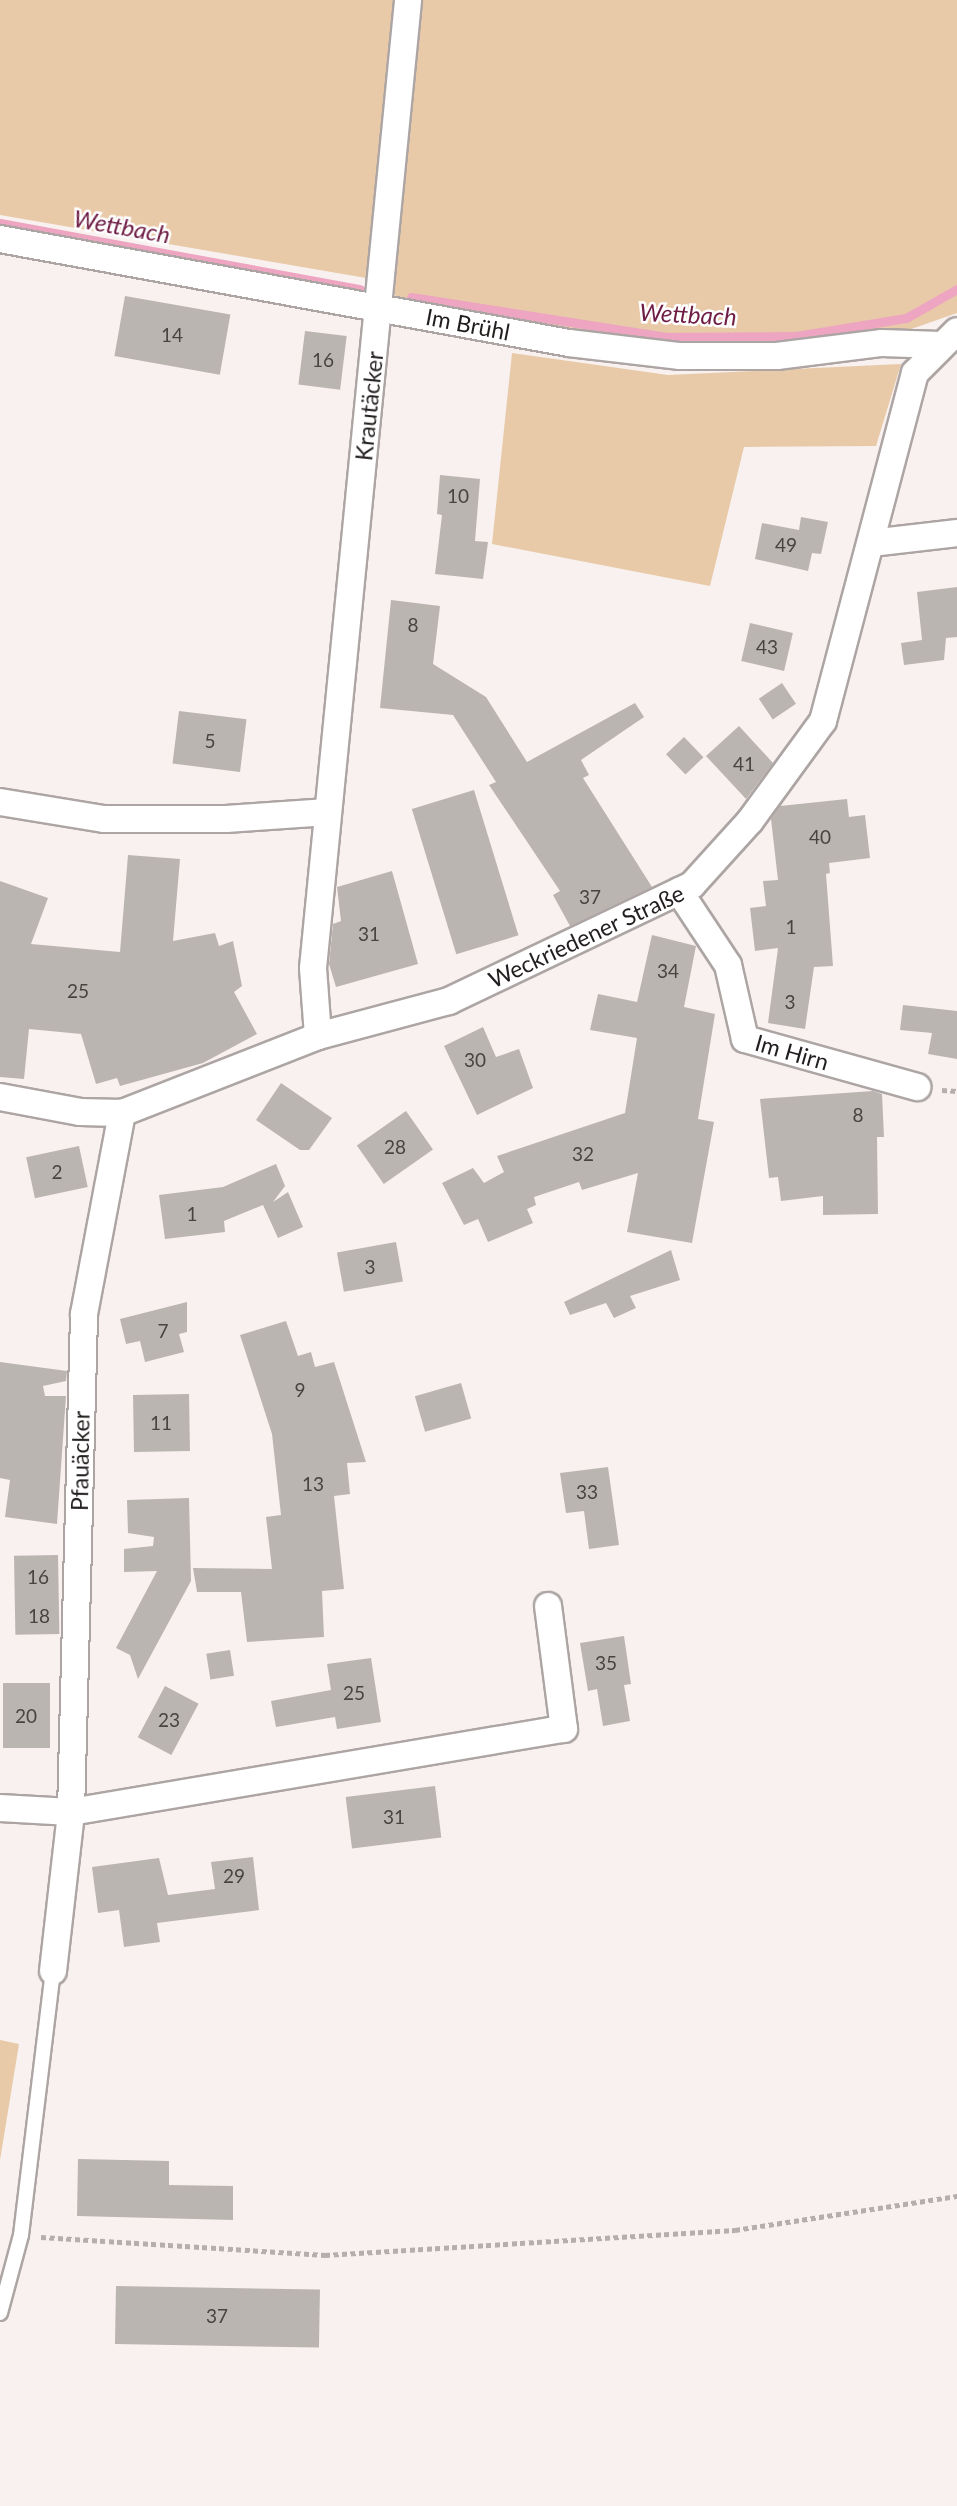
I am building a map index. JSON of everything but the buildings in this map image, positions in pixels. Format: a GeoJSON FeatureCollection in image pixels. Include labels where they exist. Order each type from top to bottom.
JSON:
{"type":"FeatureCollection","features":[{"type":"Feature","properties":{"kind":"street","name":"Krautäcker"},"geometry":{"type":"LineString","coordinates":[[318,1036],[313,968],[408,0]]}},
{"type":"Feature","properties":{"kind":"street","name":"Im Brühl"},"geometry":{"type":"LineString","coordinates":[[0,239],[569,343],[680,356],[777,356],[949,338]]}},
{"type":"Feature","properties":{"kind":"street","name":"Weckriedener Straße"},"geometry":{"type":"LineString","coordinates":[[0,1097],[80,1112],[121,1114],[318,1036],[449,1001],[692,885],[750,821],[823,721],[872,544],[915,373],[949,338]]}},
{"type":"Feature","properties":{"kind":"street"},"geometry":{"type":"LineString","coordinates":[[872,544],[957,533]]}},
{"type":"Feature","properties":{"kind":"street"},"geometry":{"type":"LineString","coordinates":[[0,802],[104,819],[226,819],[328,812]]}},
{"type":"Feature","properties":{"kind":"street","name":"Im Hirn"},"geometry":{"type":"LineString","coordinates":[[679,891],[728,965],[744,1039],[917,1087]]}},
{"type":"Feature","properties":{"kind":"street","name":"Pfauäcker"},"geometry":{"type":"LineString","coordinates":[[53,1971],[71,1812],[84,1314],[121,1114]]}},
{"type":"Feature","properties":{"kind":"street"},"geometry":{"type":"LineString","coordinates":[[0,1808],[71,1812],[564,1729],[548,1606]]}},
{"type":"Feature","properties":{"kind":"lane"},"geometry":{"type":"LineString","coordinates":[[0,2313],[21,2235],[53,1971]]}},
{"type":"Feature","properties":{"kind":"path"},"geometry":{"type":"LineString","coordinates":[[21,2235],[325,2255],[735,2230],[957,2196]]}},
{"type":"Feature","properties":{"kind":"shaded area"},"geometry":{"type":"Polygon","coordinates":[[[0,0],[397,0],[366,278],[0,215],[0,0]]]}},
{"type":"Feature","properties":{"kind":"shaded area"},"geometry":{"type":"Polygon","coordinates":[[[421,0],[957,0],[957,313],[897,334],[733,354],[399,310],[392,283],[421,0]]]}},
{"type":"Feature","properties":{"kind":"shaded area"},"geometry":{"type":"Polygon","coordinates":[[[512,353],[668,375],[901,364],[876,446],[744,447],[710,586],[492,544],[512,353]]]}},
{"type":"Feature","properties":{"kind":"shaded area"},"geometry":{"type":"Polygon","coordinates":[[[0,2040],[19,2044],[0,2160],[0,2040]]]}},
{"type":"Feature","properties":{"kind":"waterway","name":"Wettbach"},"geometry":{"type":"LineString","coordinates":[[0,223],[360,289]]}},
{"type":"Feature","properties":{"kind":"waterway","name":"Wettbach"},"geometry":{"type":"LineString","coordinates":[[411,297],[665,337],[796,336],[906,318],[957,289]]}}]}
